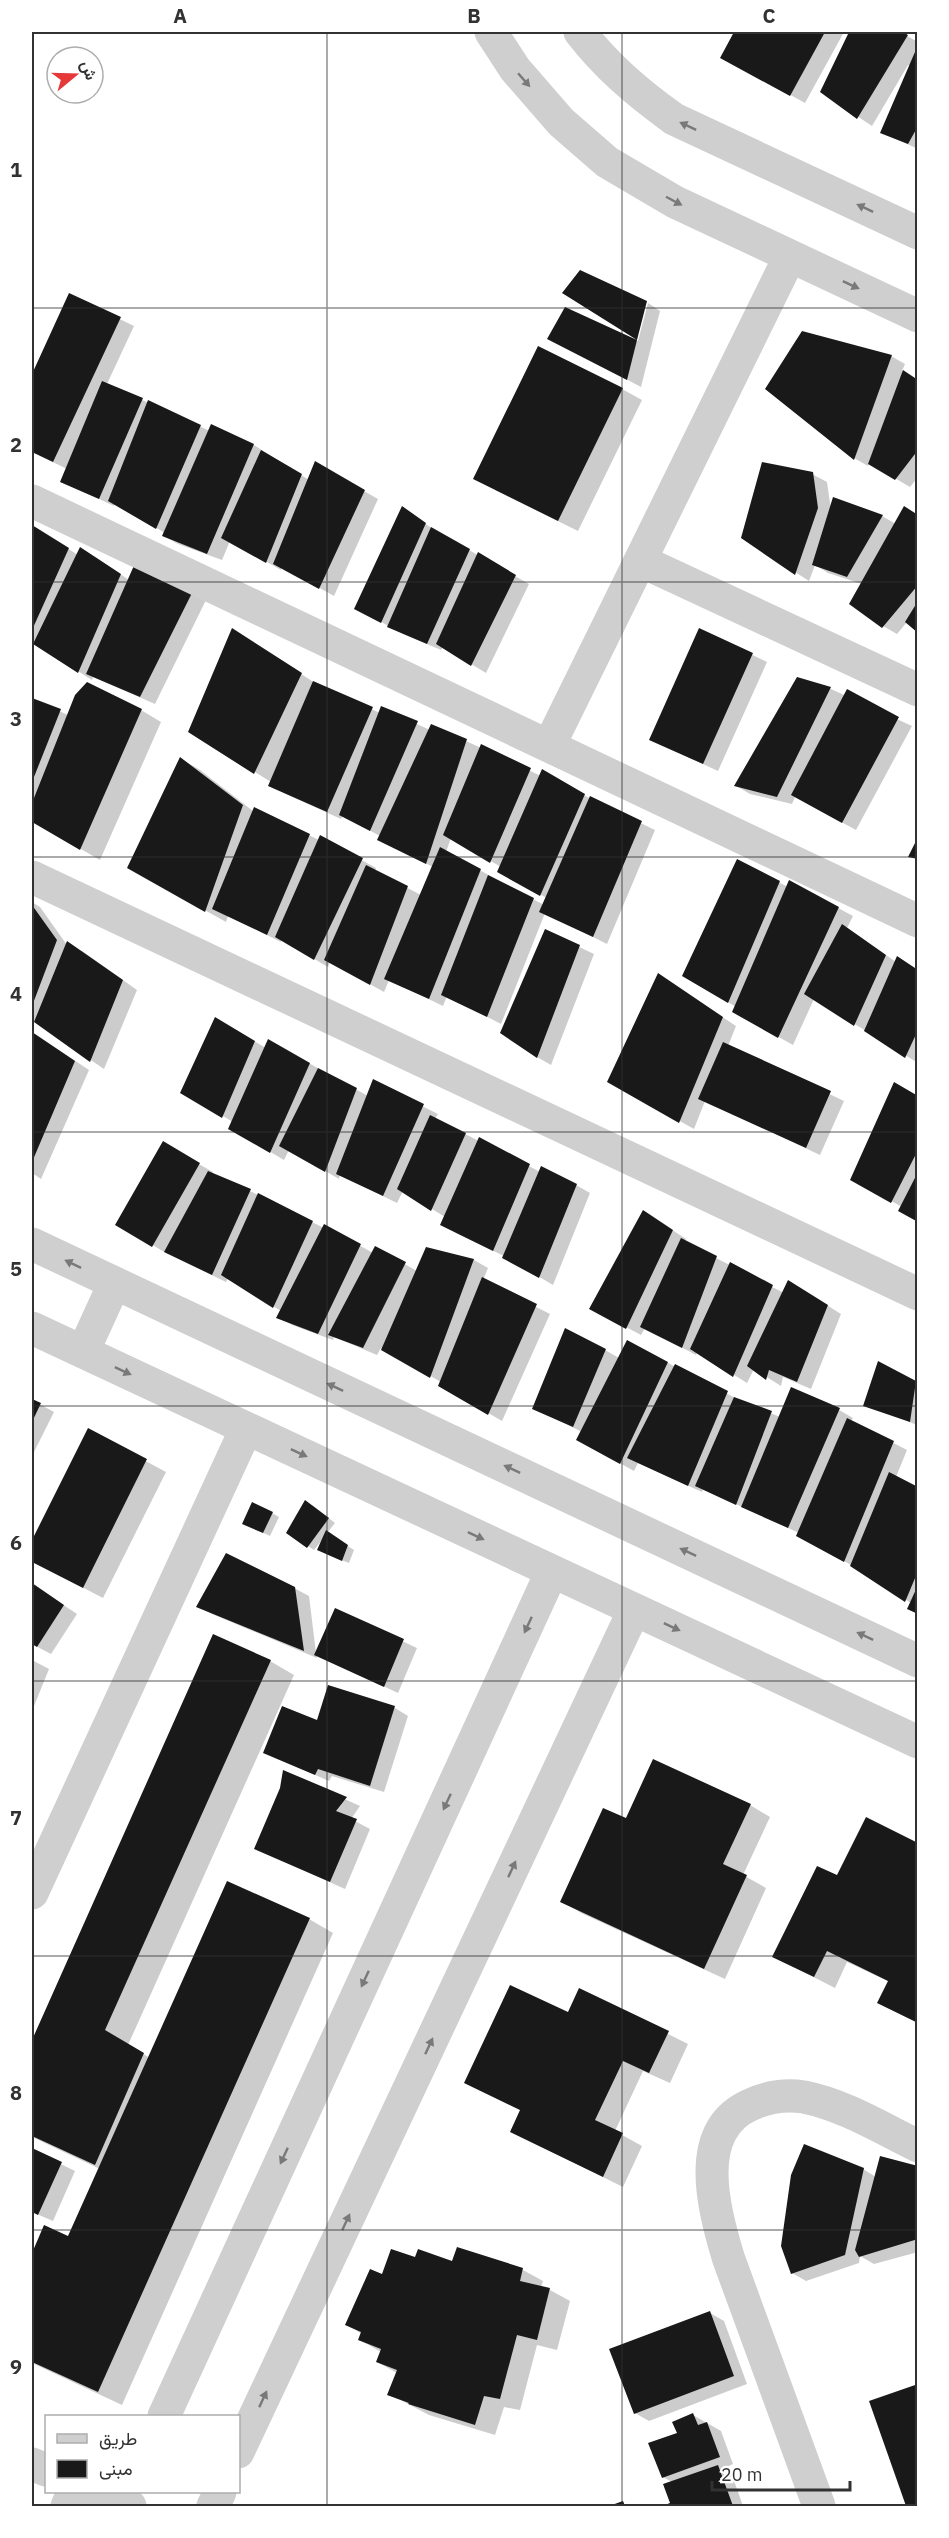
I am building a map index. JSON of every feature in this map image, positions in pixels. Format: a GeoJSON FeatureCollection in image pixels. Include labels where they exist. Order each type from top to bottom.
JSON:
{"type":"FeatureCollection","features":[{"type":"Feature","properties":{"kind":"street"},"geometry":{"type":"LineString","coordinates":[[491,32],[515,69],[561,122],[607,162],[675,202],[918,316]]}},
{"type":"Feature","properties":{"kind":"street"},"geometry":{"type":"LineString","coordinates":[[580,32],[609,67],[638,93],[674,119],[918,233]]}},
{"type":"Feature","properties":{"kind":"street"},"geometry":{"type":"LineString","coordinates":[[549,746],[790,256]]}},
{"type":"Feature","properties":{"kind":"street"},"geometry":{"type":"LineString","coordinates":[[32,501],[918,921]]}},
{"type":"Feature","properties":{"kind":"street"},"geometry":{"type":"LineString","coordinates":[[641,561],[918,690]]}},
{"type":"Feature","properties":{"kind":"street"},"geometry":{"type":"LineString","coordinates":[[32,877],[918,1294]]}},
{"type":"Feature","properties":{"kind":"street"},"geometry":{"type":"LineString","coordinates":[[32,1244],[918,1661]]}},
{"type":"Feature","properties":{"kind":"street"},"geometry":{"type":"LineString","coordinates":[[83,1352],[114,1284]]}},
{"type":"Feature","properties":{"kind":"street"},"geometry":{"type":"LineString","coordinates":[[32,1328],[918,1742]]}},
{"type":"Feature","properties":{"kind":"street"},"geometry":{"type":"LineString","coordinates":[[32,1893],[246,1429]]}},
{"type":"Feature","properties":{"kind":"street"},"geometry":{"type":"LineString","coordinates":[[164,2415],[552,1571]]}},
{"type":"Feature","properties":{"kind":"street"},"geometry":{"type":"LineString","coordinates":[[240,2448],[634,1610]]}},
{"type":"Feature","properties":{"kind":"street"},"geometry":{"type":"LineString","coordinates":[[819,2506],[728,2257],[716,2217],[712,2180],[714,2142],[735,2112],[769,2097],[801,2097],[829,2104],[918,2146]]}},
{"type":"Feature","properties":{"kind":"building"},"geometry":{"type":"Polygon","coordinates":[[[734,32],[825,32],[790,96],[720,58],[734,32]]]}},
{"type":"Feature","properties":{"kind":"building"},"geometry":{"type":"Polygon","coordinates":[[[849,32],[903,32],[908,35],[857,119],[820,92],[849,32]]]}},
{"type":"Feature","properties":{"kind":"building"},"geometry":{"type":"Polygon","coordinates":[[[918,45],[918,126],[908,144],[880,133],[918,45]]]}},
{"type":"Feature","properties":{"kind":"building"},"geometry":{"type":"Polygon","coordinates":[[[580,270],[647,301],[637,340],[562,293],[580,270]]]}},
{"type":"Feature","properties":{"kind":"building"},"geometry":{"type":"Polygon","coordinates":[[[69,293],[121,317],[53,462],[32,452],[32,374],[69,293]]]}},
{"type":"Feature","properties":{"kind":"building"},"geometry":{"type":"Polygon","coordinates":[[[565,307],[637,340],[627,380],[547,339],[565,307]]]}},
{"type":"Feature","properties":{"kind":"building"},"geometry":{"type":"Polygon","coordinates":[[[802,331],[892,355],[854,460],[765,389],[802,331]]]}},
{"type":"Feature","properties":{"kind":"building"},"geometry":{"type":"Polygon","coordinates":[[[538,346],[623,388],[558,521],[473,479],[538,346]]]}},
{"type":"Feature","properties":{"kind":"building"},"geometry":{"type":"Polygon","coordinates":[[[903,370],[918,380],[918,450],[895,480],[868,464],[903,370]]]}},
{"type":"Feature","properties":{"kind":"building"},"geometry":{"type":"Polygon","coordinates":[[[102,381],[143,398],[99,499],[60,482],[102,381]]]}},
{"type":"Feature","properties":{"kind":"building"},"geometry":{"type":"Polygon","coordinates":[[[148,400],[201,425],[156,529],[108,501],[148,400]]]}},
{"type":"Feature","properties":{"kind":"building"},"geometry":{"type":"Polygon","coordinates":[[[211,424],[254,444],[207,554],[162,536],[211,424]]]}},
{"type":"Feature","properties":{"kind":"building"},"geometry":{"type":"Polygon","coordinates":[[[261,450],[302,474],[266,563],[221,538],[261,450]]]}},
{"type":"Feature","properties":{"kind":"building"},"geometry":{"type":"Polygon","coordinates":[[[315,461],[365,490],[319,589],[273,564],[315,461]]]}},
{"type":"Feature","properties":{"kind":"building"},"geometry":{"type":"Polygon","coordinates":[[[762,462],[813,472],[818,508],[795,575],[741,538],[762,462]]]}},
{"type":"Feature","properties":{"kind":"building"},"geometry":{"type":"Polygon","coordinates":[[[833,497],[883,515],[847,577],[812,565],[833,497]]]}},
{"type":"Feature","properties":{"kind":"building"},"geometry":{"type":"Polygon","coordinates":[[[402,506],[426,523],[381,623],[354,609],[402,506]]]}},
{"type":"Feature","properties":{"kind":"building"},"geometry":{"type":"Polygon","coordinates":[[[904,506],[918,515],[918,585],[882,628],[849,604],[904,506]]]}},
{"type":"Feature","properties":{"kind":"building"},"geometry":{"type":"Polygon","coordinates":[[[32,525],[69,548],[32,630],[32,525]]]}},
{"type":"Feature","properties":{"kind":"building"},"geometry":{"type":"Polygon","coordinates":[[[431,527],[470,549],[427,644],[387,627],[431,527]]]}},
{"type":"Feature","properties":{"kind":"building"},"geometry":{"type":"Polygon","coordinates":[[[80,547],[121,574],[78,673],[33,644],[80,547]]]}},
{"type":"Feature","properties":{"kind":"building"},"geometry":{"type":"Polygon","coordinates":[[[478,552],[516,575],[471,666],[436,644],[478,552]]]}},
{"type":"Feature","properties":{"kind":"building"},"geometry":{"type":"Polygon","coordinates":[[[136,561],[193,591],[140,697],[86,674],[136,561]]]}},
{"type":"Feature","properties":{"kind":"building"},"geometry":{"type":"Polygon","coordinates":[[[918,601],[918,633],[905,622],[918,601]]]}},
{"type":"Feature","properties":{"kind":"building"},"geometry":{"type":"Polygon","coordinates":[[[232,628],[302,673],[254,774],[188,732],[232,628]]]}},
{"type":"Feature","properties":{"kind":"building"},"geometry":{"type":"Polygon","coordinates":[[[699,628],[753,653],[703,764],[649,740],[699,628]]]}},
{"type":"Feature","properties":{"kind":"building"},"geometry":{"type":"Polygon","coordinates":[[[797,677],[831,687],[777,797],[734,786],[797,677]]]}},
{"type":"Feature","properties":{"kind":"building"},"geometry":{"type":"Polygon","coordinates":[[[313,681],[373,707],[327,812],[268,786],[313,681]]]}},
{"type":"Feature","properties":{"kind":"building"},"geometry":{"type":"Polygon","coordinates":[[[87,682],[142,709],[80,850],[32,822],[32,803],[75,695],[87,682]]]}},
{"type":"Feature","properties":{"kind":"building"},"geometry":{"type":"Polygon","coordinates":[[[847,689],[899,717],[842,823],[791,795],[847,689]]]}},
{"type":"Feature","properties":{"kind":"building"},"geometry":{"type":"Polygon","coordinates":[[[32,698],[61,709],[32,782],[32,698]]]}},
{"type":"Feature","properties":{"kind":"building"},"geometry":{"type":"Polygon","coordinates":[[[381,706],[418,721],[370,831],[339,815],[381,706]]]}},
{"type":"Feature","properties":{"kind":"building"},"geometry":{"type":"Polygon","coordinates":[[[431,724],[467,739],[426,864],[377,840],[431,724]]]}},
{"type":"Feature","properties":{"kind":"building"},"geometry":{"type":"Polygon","coordinates":[[[481,744],[531,768],[490,863],[443,835],[481,744]]]}},
{"type":"Feature","properties":{"kind":"building"},"geometry":{"type":"Polygon","coordinates":[[[180,757],[243,805],[205,912],[127,868],[180,757]]]}},
{"type":"Feature","properties":{"kind":"building"},"geometry":{"type":"Polygon","coordinates":[[[542,769],[585,794],[540,896],[497,872],[542,769]]]}},
{"type":"Feature","properties":{"kind":"building"},"geometry":{"type":"Polygon","coordinates":[[[590,796],[642,821],[593,937],[539,912],[590,796]]]}},
{"type":"Feature","properties":{"kind":"building"},"geometry":{"type":"Polygon","coordinates":[[[254,807],[310,834],[267,935],[212,909],[254,807]]]}},
{"type":"Feature","properties":{"kind":"building"},"geometry":{"type":"Polygon","coordinates":[[[320,835],[363,858],[314,960],[275,937],[320,835]]]}},
{"type":"Feature","properties":{"kind":"building"},"geometry":{"type":"Polygon","coordinates":[[[918,837],[918,859],[908,857],[918,837]]]}},
{"type":"Feature","properties":{"kind":"building"},"geometry":{"type":"Polygon","coordinates":[[[440,847],[481,869],[429,999],[384,979],[440,847]]]}},
{"type":"Feature","properties":{"kind":"building"},"geometry":{"type":"Polygon","coordinates":[[[737,859],[780,881],[728,1003],[682,976],[737,859]]]}},
{"type":"Feature","properties":{"kind":"building"},"geometry":{"type":"Polygon","coordinates":[[[366,865],[408,886],[370,985],[324,960],[366,865]]]}},
{"type":"Feature","properties":{"kind":"building"},"geometry":{"type":"Polygon","coordinates":[[[488,875],[534,898],[487,1017],[441,995],[488,875]]]}},
{"type":"Feature","properties":{"kind":"building"},"geometry":{"type":"Polygon","coordinates":[[[789,880],[839,907],[778,1038],[732,1012],[789,880]]]}},
{"type":"Feature","properties":{"kind":"building"},"geometry":{"type":"Polygon","coordinates":[[[32,905],[57,940],[32,1006],[32,905]]]}},
{"type":"Feature","properties":{"kind":"building"},"geometry":{"type":"Polygon","coordinates":[[[842,924],[886,955],[854,1026],[804,994],[842,924]]]}},
{"type":"Feature","properties":{"kind":"building"},"geometry":{"type":"Polygon","coordinates":[[[545,929],[580,945],[537,1058],[500,1033],[545,929]]]}},
{"type":"Feature","properties":{"kind":"building"},"geometry":{"type":"Polygon","coordinates":[[[67,941],[123,980],[90,1062],[34,1022],[67,941]]]}},
{"type":"Feature","properties":{"kind":"building"},"geometry":{"type":"Polygon","coordinates":[[[897,956],[918,970],[918,1030],[905,1058],[864,1031],[897,956]]]}},
{"type":"Feature","properties":{"kind":"building"},"geometry":{"type":"Polygon","coordinates":[[[658,973],[723,1017],[679,1123],[607,1082],[658,973]]]}},
{"type":"Feature","properties":{"kind":"building"},"geometry":{"type":"Polygon","coordinates":[[[215,1017],[255,1041],[222,1118],[180,1093],[215,1017]]]}},
{"type":"Feature","properties":{"kind":"building"},"geometry":{"type":"Polygon","coordinates":[[[32,1032],[75,1061],[32,1162],[32,1032]]]}},
{"type":"Feature","properties":{"kind":"building"},"geometry":{"type":"Polygon","coordinates":[[[268,1039],[310,1063],[270,1153],[228,1129],[268,1039]]]}},
{"type":"Feature","properties":{"kind":"building"},"geometry":{"type":"Polygon","coordinates":[[[723,1042],[831,1091],[806,1148],[698,1099],[723,1042]]]}},
{"type":"Feature","properties":{"kind":"building"},"geometry":{"type":"Polygon","coordinates":[[[318,1068],[357,1088],[325,1172],[279,1146],[318,1068]]]}},
{"type":"Feature","properties":{"kind":"building"},"geometry":{"type":"Polygon","coordinates":[[[373,1079],[424,1104],[383,1196],[336,1174],[373,1079]]]}},
{"type":"Feature","properties":{"kind":"building"},"geometry":{"type":"Polygon","coordinates":[[[894,1082],[918,1096],[918,1150],[891,1203],[850,1180],[894,1082]]]}},
{"type":"Feature","properties":{"kind":"building"},"geometry":{"type":"Polygon","coordinates":[[[430,1115],[466,1133],[431,1211],[397,1189],[430,1115]]]}},
{"type":"Feature","properties":{"kind":"building"},"geometry":{"type":"Polygon","coordinates":[[[479,1137],[530,1164],[493,1251],[440,1225],[479,1137]]]}},
{"type":"Feature","properties":{"kind":"building"},"geometry":{"type":"Polygon","coordinates":[[[163,1141],[200,1163],[152,1247],[115,1225],[163,1141]]]}},
{"type":"Feature","properties":{"kind":"building"},"geometry":{"type":"Polygon","coordinates":[[[541,1166],[577,1184],[539,1278],[502,1258],[541,1166]]]}},
{"type":"Feature","properties":{"kind":"building"},"geometry":{"type":"Polygon","coordinates":[[[208,1171],[251,1189],[212,1275],[164,1252],[208,1171]]]}},
{"type":"Feature","properties":{"kind":"building"},"geometry":{"type":"Polygon","coordinates":[[[918,1172],[918,1222],[898,1211],[918,1172]]]}},
{"type":"Feature","properties":{"kind":"building"},"geometry":{"type":"Polygon","coordinates":[[[258,1193],[313,1221],[273,1308],[221,1275],[258,1193]]]}},
{"type":"Feature","properties":{"kind":"building"},"geometry":{"type":"Polygon","coordinates":[[[643,1210],[673,1230],[626,1329],[589,1309],[643,1210]]]}},
{"type":"Feature","properties":{"kind":"building"},"geometry":{"type":"Polygon","coordinates":[[[324,1224],[361,1244],[318,1334],[276,1318],[324,1224]]]}},
{"type":"Feature","properties":{"kind":"building"},"geometry":{"type":"Polygon","coordinates":[[[681,1238],[717,1256],[682,1348],[640,1327],[681,1238]]]}},
{"type":"Feature","properties":{"kind":"building"},"geometry":{"type":"Polygon","coordinates":[[[375,1246],[406,1262],[363,1348],[328,1335],[375,1246]]]}},
{"type":"Feature","properties":{"kind":"building"},"geometry":{"type":"Polygon","coordinates":[[[426,1247],[474,1259],[430,1378],[381,1350],[426,1247]]]}},
{"type":"Feature","properties":{"kind":"building"},"geometry":{"type":"Polygon","coordinates":[[[730,1262],[773,1285],[733,1377],[690,1349],[730,1262]]]}},
{"type":"Feature","properties":{"kind":"building"},"geometry":{"type":"Polygon","coordinates":[[[482,1277],[537,1304],[488,1415],[438,1386],[482,1277]]]}},
{"type":"Feature","properties":{"kind":"building"},"geometry":{"type":"Polygon","coordinates":[[[788,1280],[828,1305],[797,1382],[769,1370],[766,1380],[747,1366],[788,1280]]]}},
{"type":"Feature","properties":{"kind":"building"},"geometry":{"type":"Polygon","coordinates":[[[565,1328],[606,1349],[573,1427],[532,1409],[565,1328]]]}},
{"type":"Feature","properties":{"kind":"building"},"geometry":{"type":"Polygon","coordinates":[[[627,1340],[668,1362],[620,1464],[576,1440],[627,1340]]]}},
{"type":"Feature","properties":{"kind":"building"},"geometry":{"type":"Polygon","coordinates":[[[878,1361],[916,1381],[910,1422],[863,1406],[878,1361]]]}},
{"type":"Feature","properties":{"kind":"building"},"geometry":{"type":"Polygon","coordinates":[[[675,1364],[728,1391],[688,1486],[627,1458],[675,1364]]]}},
{"type":"Feature","properties":{"kind":"building"},"geometry":{"type":"Polygon","coordinates":[[[791,1387],[840,1408],[788,1528],[741,1507],[791,1387]]]}},
{"type":"Feature","properties":{"kind":"building"},"geometry":{"type":"Polygon","coordinates":[[[734,1397],[772,1411],[736,1505],[695,1486],[734,1397]]]}},
{"type":"Feature","properties":{"kind":"building"},"geometry":{"type":"Polygon","coordinates":[[[32,1399],[41,1403],[32,1422],[32,1399]]]}},
{"type":"Feature","properties":{"kind":"building"},"geometry":{"type":"Polygon","coordinates":[[[847,1418],[894,1441],[844,1562],[796,1536],[847,1418]]]}},
{"type":"Feature","properties":{"kind":"building"},"geometry":{"type":"Polygon","coordinates":[[[88,1428],[147,1459],[83,1588],[32,1562],[32,1540],[88,1428]]]}},
{"type":"Feature","properties":{"kind":"building"},"geometry":{"type":"Polygon","coordinates":[[[889,1472],[918,1487],[918,1571],[905,1602],[850,1566],[889,1472]]]}},
{"type":"Feature","properties":{"kind":"building"},"geometry":{"type":"Polygon","coordinates":[[[305,1500],[329,1518],[307,1548],[286,1533],[305,1500]]]}},
{"type":"Feature","properties":{"kind":"building"},"geometry":{"type":"Polygon","coordinates":[[[252,1502],[273,1512],[263,1533],[242,1524],[252,1502]]]}},
{"type":"Feature","properties":{"kind":"building"},"geometry":{"type":"Polygon","coordinates":[[[326,1530],[348,1545],[342,1561],[317,1550],[326,1530]]]}},
{"type":"Feature","properties":{"kind":"building"},"geometry":{"type":"Polygon","coordinates":[[[226,1553],[295,1587],[304,1651],[196,1607],[226,1553]]]}},
{"type":"Feature","properties":{"kind":"building"},"geometry":{"type":"Polygon","coordinates":[[[32,1583],[64,1605],[37,1647],[32,1644],[32,1583]]]}},
{"type":"Feature","properties":{"kind":"building"},"geometry":{"type":"Polygon","coordinates":[[[918,1585],[918,1614],[907,1609],[918,1585]]]}},
{"type":"Feature","properties":{"kind":"building"},"geometry":{"type":"Polygon","coordinates":[[[335,1608],[404,1639],[384,1687],[314,1655],[335,1608]]]}},
{"type":"Feature","properties":{"kind":"building"},"geometry":{"type":"Polygon","coordinates":[[[213,1634],[271,1660],[105,2030],[144,2053],[95,2165],[32,2136],[32,2040],[213,1634]]]}},
{"type":"Feature","properties":{"kind":"building"},"geometry":{"type":"Polygon","coordinates":[[[328,1685],[395,1706],[370,1786],[318,1769],[315,1775],[263,1753],[282,1706],[317,1720],[328,1685]]]}},
{"type":"Feature","properties":{"kind":"building"},"geometry":{"type":"Polygon","coordinates":[[[653,1759],[751,1804],[723,1864],[747,1875],[704,1969],[560,1902],[603,1808],[626,1818],[653,1759]]]}},
{"type":"Feature","properties":{"kind":"building"},"geometry":{"type":"Polygon","coordinates":[[[283,1770],[347,1797],[336,1811],[357,1819],[330,1882],[254,1849],[280,1788],[283,1770]]]}},
{"type":"Feature","properties":{"kind":"building"},"geometry":{"type":"Polygon","coordinates":[[[866,1817],[918,1843],[918,2023],[877,2003],[888,1981],[827,1951],[814,1977],[772,1957],[817,1866],[837,1875],[866,1817]]]}},
{"type":"Feature","properties":{"kind":"building"},"geometry":{"type":"Polygon","coordinates":[[[227,1881],[310,1918],[98,2392],[32,2362],[32,2253],[44,2225],[68,2236],[227,1881]]]}},
{"type":"Feature","properties":{"kind":"building"},"geometry":{"type":"Polygon","coordinates":[[[510,1985],[568,2012],[579,1988],[669,2031],[649,2073],[623,2061],[595,2120],[623,2133],[603,2177],[510,2132],[520,2110],[464,2083],[510,1985]]]}},
{"type":"Feature","properties":{"kind":"building"},"geometry":{"type":"Polygon","coordinates":[[[804,2144],[864,2168],[845,2255],[791,2274],[781,2246],[791,2175],[804,2144]]]}},
{"type":"Feature","properties":{"kind":"building"},"geometry":{"type":"Polygon","coordinates":[[[32,2148],[62,2162],[38,2215],[32,2212],[32,2148]]]}},
{"type":"Feature","properties":{"kind":"building"},"geometry":{"type":"Polygon","coordinates":[[[880,2156],[918,2166],[918,2239],[859,2257],[855,2250],[880,2156]]]}},
{"type":"Feature","properties":{"kind":"building"},"geometry":{"type":"Polygon","coordinates":[[[457,2247],[523,2268],[520,2281],[550,2288],[537,2340],[517,2335],[500,2399],[484,2396],[475,2425],[387,2395],[397,2370],[376,2362],[381,2349],[358,2340],[361,2332],[345,2325],[370,2269],[382,2274],[391,2249],[415,2257],[418,2249],[452,2261],[457,2247]]]}},
{"type":"Feature","properties":{"kind":"building"},"geometry":{"type":"Polygon","coordinates":[[[710,2311],[734,2376],[634,2414],[609,2349],[710,2311]]]}},
{"type":"Feature","properties":{"kind":"building"},"geometry":{"type":"Polygon","coordinates":[[[918,2384],[918,2506],[906,2506],[869,2401],[918,2384]]]}},
{"type":"Feature","properties":{"kind":"building"},"geometry":{"type":"Polygon","coordinates":[[[693,2413],[698,2425],[707,2422],[720,2457],[662,2478],[648,2443],[677,2433],[672,2422],[693,2413]]]}},
{"type":"Feature","properties":{"kind":"building"},"geometry":{"type":"Polygon","coordinates":[[[718,2465],[733,2506],[662,2506],[670,2503],[663,2484],[718,2465]]]}},
{"type":"Feature","properties":{"kind":"building"},"geometry":{"type":"Polygon","coordinates":[[[623,2501],[625,2506],[609,2506],[623,2501]]]}}]}
